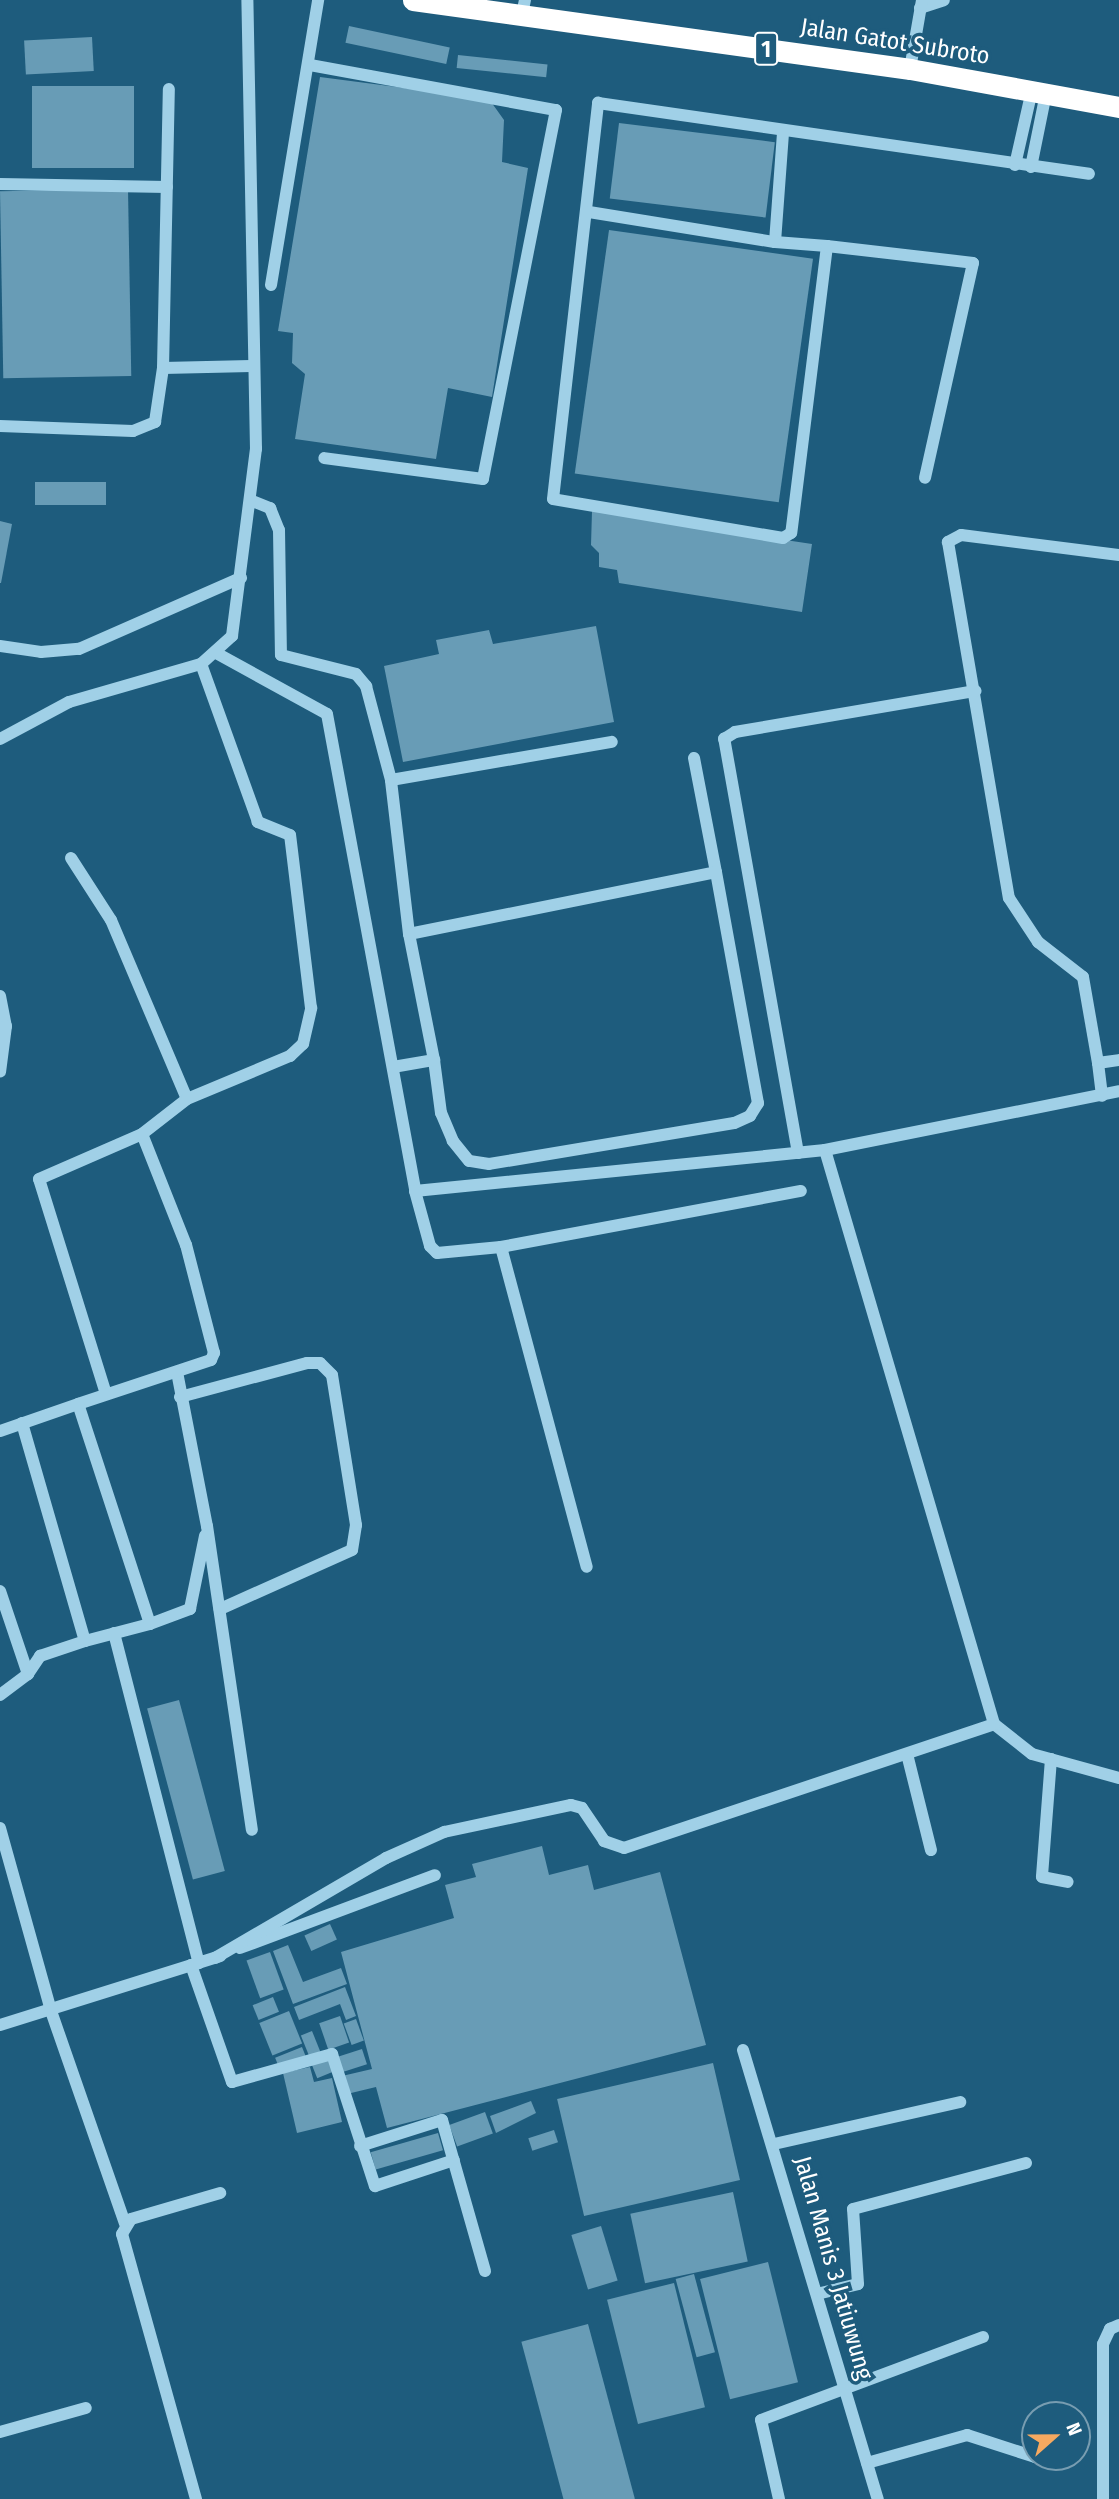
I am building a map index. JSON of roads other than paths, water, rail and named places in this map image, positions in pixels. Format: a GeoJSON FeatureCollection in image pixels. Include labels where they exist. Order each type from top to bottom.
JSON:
{"type":"FeatureCollection","features":[{"type":"Feature","properties":{"kind":"highway","name":"Jalan Gatot Subroto"},"geometry":{"type":"LineString","coordinates":[[412,0],[524,7],[910,69],[1119,107]]}},
{"type":"Feature","properties":{"kind":"street"},"geometry":{"type":"LineString","coordinates":[[0,739],[69,702],[201,664],[218,654],[233,636],[256,449],[251,366],[247,0]]}},
{"type":"Feature","properties":{"kind":"street"},"geometry":{"type":"LineString","coordinates":[[271,285],[310,65],[318,0]]}},
{"type":"Feature","properties":{"kind":"street"},"geometry":{"type":"LineString","coordinates":[[910,69],[921,4],[944,0]]}},
{"type":"Feature","properties":{"kind":"street"},"geometry":{"type":"LineString","coordinates":[[310,65],[556,110],[482,479],[324,458]]}},
{"type":"Feature","properties":{"kind":"street"},"geometry":{"type":"LineString","coordinates":[[0,426],[146,429],[155,422],[163,368],[169,89]]}},
{"type":"Feature","properties":{"kind":"street"},"geometry":{"type":"LineString","coordinates":[[1015,165],[1039,92]]}},
{"type":"Feature","properties":{"kind":"street"},"geometry":{"type":"LineString","coordinates":[[1031,167],[1039,92]]}},
{"type":"Feature","properties":{"kind":"street"},"geometry":{"type":"LineString","coordinates":[[827,246],[793,528],[783,538],[553,499],[589,212],[598,103],[783,133],[1089,174]]}},
{"type":"Feature","properties":{"kind":"street"},"geometry":{"type":"LineString","coordinates":[[775,242],[783,133]]}},
{"type":"Feature","properties":{"kind":"street"},"geometry":{"type":"LineString","coordinates":[[0,184],[167,187]]}},
{"type":"Feature","properties":{"kind":"street"},"geometry":{"type":"LineString","coordinates":[[589,212],[775,242],[973,264],[925,478]]}},
{"type":"Feature","properties":{"kind":"street"},"geometry":{"type":"LineString","coordinates":[[163,368],[251,366]]}},
{"type":"Feature","properties":{"kind":"street"},"geometry":{"type":"LineString","coordinates":[[250,500],[270,508],[279,530],[281,655],[356,674],[366,686],[391,780],[409,934],[434,1060],[441,1112],[453,1141],[470,1161],[489,1164],[750,1116],[758,1103],[694,758]]}},
{"type":"Feature","properties":{"kind":"street"},"geometry":{"type":"LineString","coordinates":[[1102,1096],[1083,977],[1038,942],[1009,898],[976,691],[948,547],[951,538],[1119,555]]}},
{"type":"Feature","properties":{"kind":"street"},"geometry":{"type":"LineString","coordinates":[[0,646],[41,652],[79,649],[241,578]]}},
{"type":"Feature","properties":{"kind":"street"},"geometry":{"type":"LineString","coordinates":[[218,654],[327,714],[415,1191],[432,1250],[501,1247],[801,1191]]}},
{"type":"Feature","properties":{"kind":"street"},"geometry":{"type":"LineString","coordinates":[[106,1394],[39,1179],[142,1134],[187,1099],[290,1056],[303,1044],[311,1008],[290,835],[258,822],[201,664]]}},
{"type":"Feature","properties":{"kind":"street"},"geometry":{"type":"LineString","coordinates":[[797,1153],[724,739],[735,732],[976,691]]}},
{"type":"Feature","properties":{"kind":"street"},"geometry":{"type":"LineString","coordinates":[[391,780],[612,742]]}},
{"type":"Feature","properties":{"kind":"street"},"geometry":{"type":"LineString","coordinates":[[71,858],[111,920],[187,1099]]}},
{"type":"Feature","properties":{"kind":"street"},"geometry":{"type":"LineString","coordinates":[[409,934],[716,872]]}},
{"type":"Feature","properties":{"kind":"street"},"geometry":{"type":"LineString","coordinates":[[0,996],[6,1026],[0,1072]]}},
{"type":"Feature","properties":{"kind":"street"},"geometry":{"type":"LineString","coordinates":[[393,1067],[434,1060]]}},
{"type":"Feature","properties":{"kind":"street"},"geometry":{"type":"LineString","coordinates":[[1098,1063],[1119,1060]]}},
{"type":"Feature","properties":{"kind":"street"},"geometry":{"type":"LineString","coordinates":[[415,1191],[825,1150],[1119,1091]]}},
{"type":"Feature","properties":{"kind":"street"},"geometry":{"type":"LineString","coordinates":[[0,1431],[211,1360],[214,1353],[186,1245],[142,1134]]}},
{"type":"Feature","properties":{"kind":"street"},"geometry":{"type":"LineString","coordinates":[[825,1150],[994,1724],[1032,1754],[1119,1778]]}},
{"type":"Feature","properties":{"kind":"street"},"geometry":{"type":"LineString","coordinates":[[501,1247],[587,1567]]}},
{"type":"Feature","properties":{"kind":"street"},"geometry":{"type":"LineString","coordinates":[[180,1397],[307,1363],[320,1363],[332,1375],[356,1525],[352,1550],[220,1609]]}},
{"type":"Feature","properties":{"kind":"street"},"geometry":{"type":"LineString","coordinates":[[177,1372],[207,1526],[253,1830]]}},
{"type":"Feature","properties":{"kind":"street"},"geometry":{"type":"LineString","coordinates":[[78,1404],[150,1624]]}},
{"type":"Feature","properties":{"kind":"street"},"geometry":{"type":"LineString","coordinates":[[22,1423],[85,1641]]}},
{"type":"Feature","properties":{"kind":"street"},"geometry":{"type":"LineString","coordinates":[[0,1695],[28,1674],[40,1656],[150,1624],[190,1609],[207,1526]]}},
{"type":"Feature","properties":{"kind":"street"},"geometry":{"type":"LineString","coordinates":[[0,1591],[28,1674]]}},
{"type":"Feature","properties":{"kind":"street"},"geometry":{"type":"LineString","coordinates":[[114,1633],[195,1964],[232,2082],[332,2054],[375,2186],[454,2160]]}},
{"type":"Feature","properties":{"kind":"street"},"geometry":{"type":"LineString","coordinates":[[215,1958],[386,1858],[444,1832],[571,1805],[582,1808],[612,1847],[624,1848],[994,1724]]}},
{"type":"Feature","properties":{"kind":"street"},"geometry":{"type":"LineString","coordinates":[[907,1754],[931,1850]]}},
{"type":"Feature","properties":{"kind":"street"},"geometry":{"type":"LineString","coordinates":[[1051,1759],[1042,1877],[1068,1882]]}},
{"type":"Feature","properties":{"kind":"street"},"geometry":{"type":"LineString","coordinates":[[0,1828],[51,2011],[125,2223],[122,2234],[196,2499]]}},
{"type":"Feature","properties":{"kind":"street"},"geometry":{"type":"LineString","coordinates":[[0,2025],[215,1958],[435,1875]]}},
{"type":"Feature","properties":{"kind":"street","name":"Jalan Manis 3 Jatiuwung"},"geometry":{"type":"LineString","coordinates":[[743,2050],[774,2144],[878,2499]]}},
{"type":"Feature","properties":{"kind":"street"},"geometry":{"type":"LineString","coordinates":[[774,2144],[960,2102]]}},
{"type":"Feature","properties":{"kind":"street"},"geometry":{"type":"LineString","coordinates":[[360,2146],[442,2120],[485,2271]]}},
{"type":"Feature","properties":{"kind":"street"},"geometry":{"type":"LineString","coordinates":[[817,2294],[858,2284],[853,2209],[1026,2163]]}},
{"type":"Feature","properties":{"kind":"street"},"geometry":{"type":"LineString","coordinates":[[125,2223],[220,2193]]}},
{"type":"Feature","properties":{"kind":"street"},"geometry":{"type":"LineString","coordinates":[[1103,2499],[1103,2344],[1110,2329],[1119,2325]]}},
{"type":"Feature","properties":{"kind":"street"},"geometry":{"type":"LineString","coordinates":[[779,2499],[761,2420],[982,2337]]}},
{"type":"Feature","properties":{"kind":"street"},"geometry":{"type":"LineString","coordinates":[[0,2432],[86,2408]]}},
{"type":"Feature","properties":{"kind":"street"},"geometry":{"type":"LineString","coordinates":[[867,2463],[967,2435],[1021,2452]]}}]}
